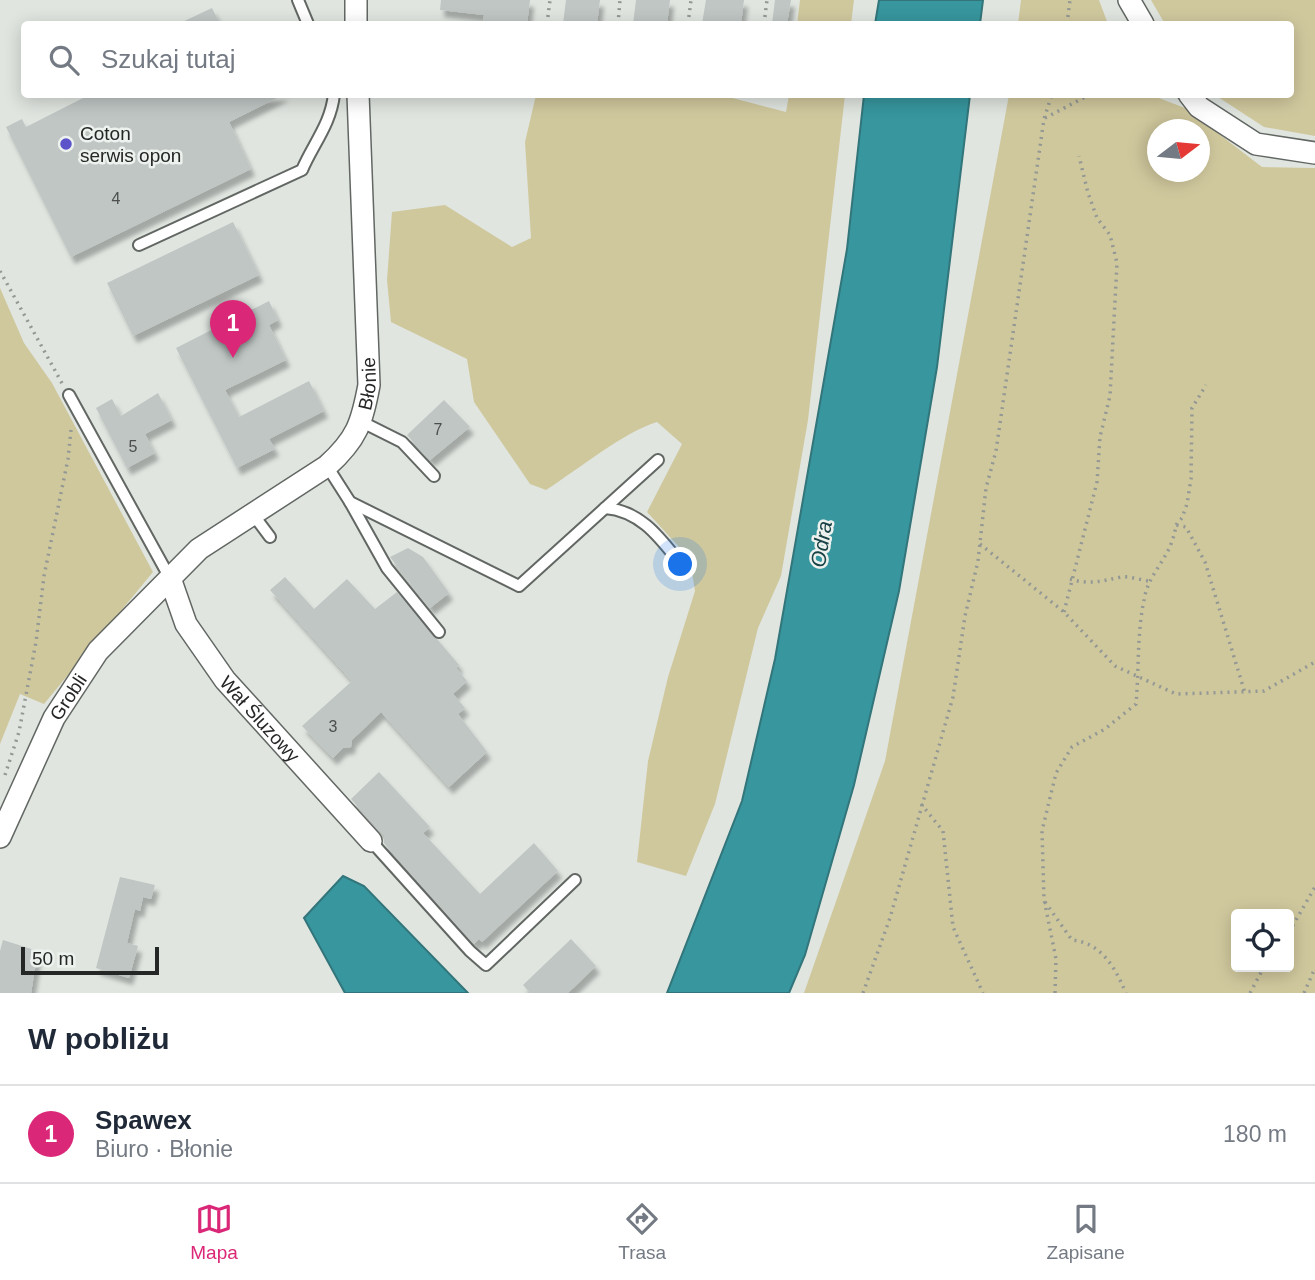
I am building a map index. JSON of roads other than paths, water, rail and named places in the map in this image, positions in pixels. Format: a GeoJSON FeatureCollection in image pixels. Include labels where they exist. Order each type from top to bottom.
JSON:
{"type":"FeatureCollection","features":[{"type":"Feature","properties":{"kind":"street"},"geometry":{"type":"LineString","coordinates":[[356,0],[356,21]]}},
{"type":"Feature","properties":{"kind":"street"},"geometry":{"type":"LineString","coordinates":[[1129,0],[1141,21]]}},
{"type":"Feature","properties":{"kind":"street","name":"Błonie"},"geometry":{"type":"LineString","coordinates":[[171,581],[199,550],[327,466],[345,450],[362,422],[369,385],[358,98]]}},
{"type":"Feature","properties":{"kind":"street"},"geometry":{"type":"LineString","coordinates":[[1192,98],[1199,107],[1256,144],[1315,153]]}},
{"type":"Feature","properties":{"kind":"street","name":"Grobli"},"geometry":{"type":"LineString","coordinates":[[0,837],[54,718],[76,681],[98,651],[171,581]]}},
{"type":"Feature","properties":{"kind":"street","name":"Wał Śluzowy"},"geometry":{"type":"LineString","coordinates":[[171,581],[186,624],[225,680],[371,841]]}},
{"type":"Feature","properties":{"kind":"lane"},"geometry":{"type":"LineString","coordinates":[[298,0],[307,21]]}},
{"type":"Feature","properties":{"kind":"lane"},"geometry":{"type":"LineString","coordinates":[[139,245],[302,170],[315,141],[328,125],[333,98]]}},
{"type":"Feature","properties":{"kind":"lane"},"geometry":{"type":"LineString","coordinates":[[69,396],[171,581]]}},
{"type":"Feature","properties":{"kind":"lane"},"geometry":{"type":"LineString","coordinates":[[362,422],[402,442],[435,476]]}},
{"type":"Feature","properties":{"kind":"lane"},"geometry":{"type":"LineString","coordinates":[[350,502],[519,586],[658,460]]}},
{"type":"Feature","properties":{"kind":"lane"},"geometry":{"type":"LineString","coordinates":[[327,466],[387,568],[439,632]]}},
{"type":"Feature","properties":{"kind":"lane"},"geometry":{"type":"LineString","coordinates":[[605,508],[632,513],[653,530],[684,568]]}},
{"type":"Feature","properties":{"kind":"lane"},"geometry":{"type":"LineString","coordinates":[[252,513],[270,537]]}},
{"type":"Feature","properties":{"kind":"lane"},"geometry":{"type":"LineString","coordinates":[[371,841],[470,951],[486,965],[575,880]]}},
{"type":"Feature","properties":{"kind":"water"},"geometry":{"type":"Polygon","coordinates":[[[879,0],[983,0],[980,21],[876,21],[879,0]]]}},
{"type":"Feature","properties":{"kind":"water","name":"Odra"},"geometry":{"type":"Polygon","coordinates":[[[864,98],[970,98],[937,367],[899,591],[854,785],[805,955],[789,993],[667,993],[742,801],[775,659],[847,249],[864,98]]]}},
{"type":"Feature","properties":{"kind":"water"},"geometry":{"type":"Polygon","coordinates":[[[343,876],[364,886],[468,993],[345,993],[304,918],[343,876]]]}},
{"type":"Feature","properties":{"kind":"place","name":"Coton serwis opon"},"geometry":{"type":"Point","coordinates":[66,144]}},
{"type":"Feature","properties":{"kind":"place","name":"Spawex"},"geometry":{"type":"Point","coordinates":[233,358]}}]}
